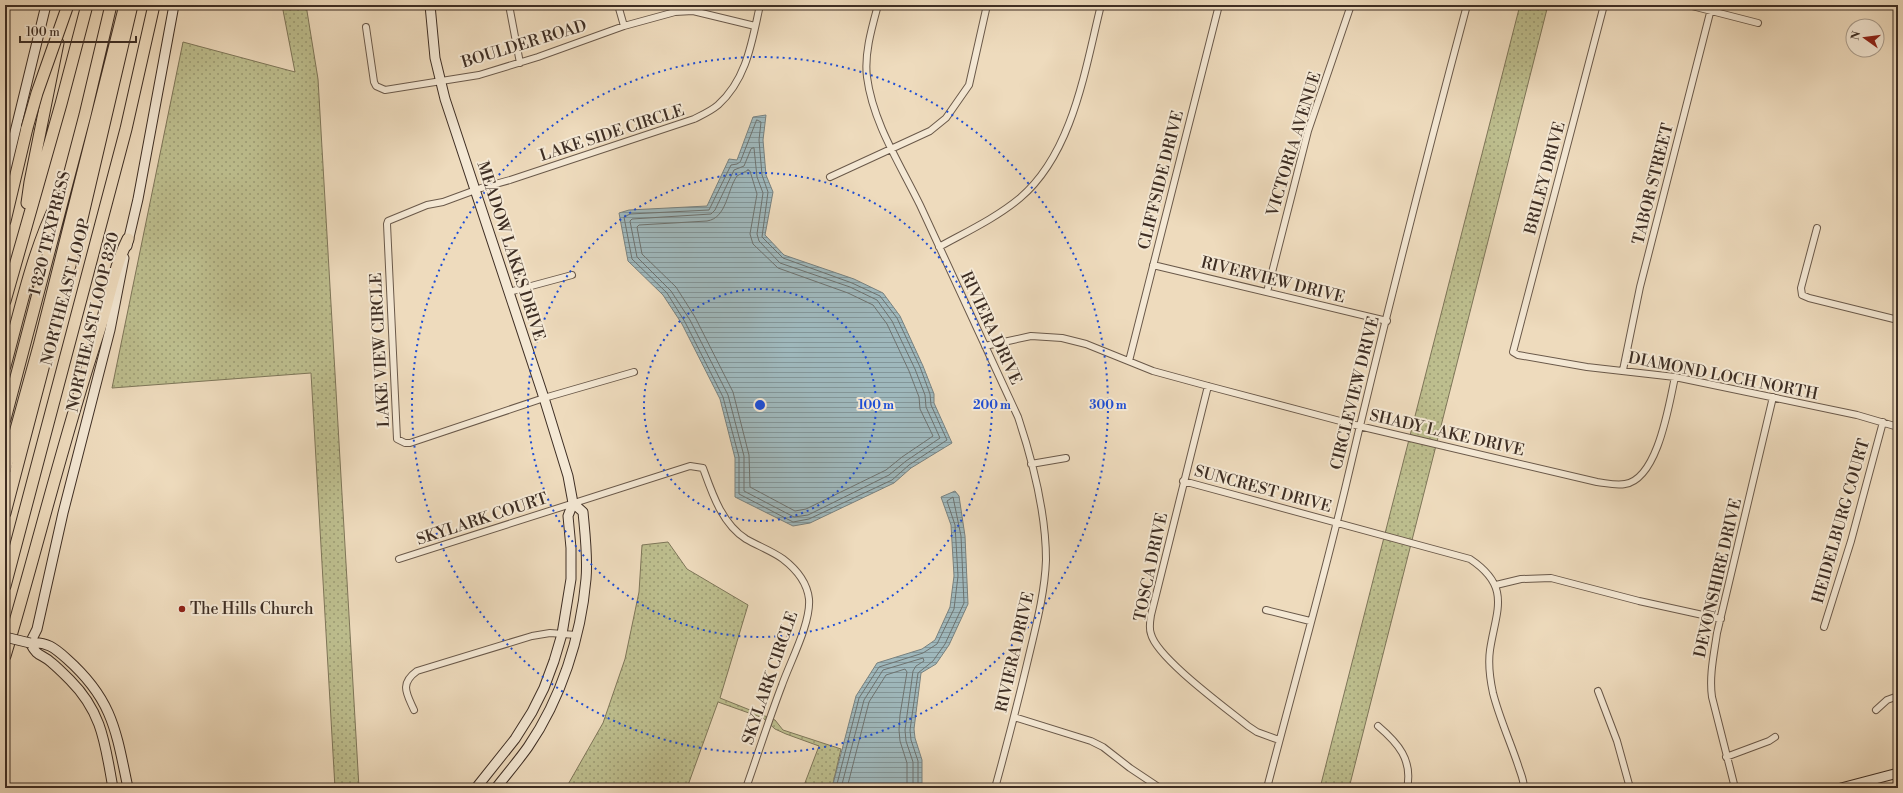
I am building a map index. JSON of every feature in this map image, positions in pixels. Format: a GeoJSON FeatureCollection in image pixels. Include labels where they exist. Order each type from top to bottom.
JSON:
{"type":"FeatureCollection","features":[{"type":"Feature","properties":{"kind":"highway"},"geometry":{"type":"LineString","coordinates":[[24,234],[30,182],[65,5]]}},
{"type":"Feature","properties":{"kind":"highway"},"geometry":{"type":"LineString","coordinates":[[5,221],[27,128],[37,93],[68,5]]}},
{"type":"Feature","properties":{"kind":"highway"},"geometry":{"type":"LineString","coordinates":[[5,301],[61,104],[87,5]]}},
{"type":"Feature","properties":{"kind":"highway","name":"I 820 TEXPRESS"},"geometry":{"type":"LineString","coordinates":[[5,419],[68,182],[111,5]]}},
{"type":"Feature","properties":{"kind":"highway","name":"I 820 TEXPRESS"},"geometry":{"type":"LineString","coordinates":[[5,469],[38,346],[124,5]]}},
{"type":"Feature","properties":{"kind":"highway"},"geometry":{"type":"LineString","coordinates":[[5,513],[80,227],[132,5]]}},
{"type":"Feature","properties":{"kind":"highway","name":"NORTHEAST LOOP"},"geometry":{"type":"LineString","coordinates":[[5,586],[126,129],[154,5]]}},
{"type":"Feature","properties":{"kind":"highway"},"geometry":{"type":"LineString","coordinates":[[5,366],[36,253],[48,220],[68,182]]}},
{"type":"Feature","properties":{"kind":"highway"},"geometry":{"type":"LineString","coordinates":[[5,656],[77,399],[101,327],[119,257],[128,239]]}},
{"type":"Feature","properties":{"kind":"street"},"geometry":{"type":"LineString","coordinates":[[5,173],[46,5]]}},
{"type":"Feature","properties":{"kind":"street","name":"NORTHEAST LOOP 820"},"geometry":{"type":"LineString","coordinates":[[30,643],[37,629],[63,513],[110,330],[140,184],[174,5]]}},
{"type":"Feature","properties":{"kind":"street","name":"MEADOW LAKES DRIVE"},"geometry":{"type":"LineString","coordinates":[[430,5],[435,58],[440,82],[544,398],[568,476],[573,503],[568,516],[571,548],[571,579],[562,634],[544,688],[532,712],[515,739],[476,788]]}},
{"type":"Feature","properties":{"kind":"street"},"geometry":{"type":"LineString","coordinates":[[509,5],[520,63]]}},
{"type":"Feature","properties":{"kind":"street"},"geometry":{"type":"LineString","coordinates":[[618,5],[624,26]]}},
{"type":"Feature","properties":{"kind":"street","name":"LAKE SIDE CIRCLE"},"geometry":{"type":"LineString","coordinates":[[475,190],[694,119],[717,106],[732,90],[741,74],[749,54],[760,5]]}},
{"type":"Feature","properties":{"kind":"street","name":"RIVIERA DRIVE"},"geometry":{"type":"LineString","coordinates":[[878,5],[867,64],[867,77],[878,116],[891,149],[939,247],[1018,417],[1040,500],[1045,542],[1044,582],[1040,609],[995,788]]}},
{"type":"Feature","properties":{"kind":"street"},"geometry":{"type":"LineString","coordinates":[[830,177],[930,131],[946,118],[969,85],[987,5]]}},
{"type":"Feature","properties":{"kind":"street"},"geometry":{"type":"LineString","coordinates":[[939,247],[998,213],[1020,197],[1052,158],[1075,112],[1101,5]]}},
{"type":"Feature","properties":{"kind":"street","name":"CLIFFSIDE DRIVE"},"geometry":{"type":"LineString","coordinates":[[1129,361],[1219,5]]}},
{"type":"Feature","properties":{"kind":"street","name":"VICTORIA AVENUE"},"geometry":{"type":"LineString","coordinates":[[1267,292],[1308,130],[1351,5]]}},
{"type":"Feature","properties":{"kind":"street","name":"CIRCLEVIEW DRIVE"},"geometry":{"type":"LineString","coordinates":[[1267,788],[1336,523],[1358,426],[1387,321],[1434,128],[1467,5]]}},
{"type":"Feature","properties":{"kind":"street","name":"BRILEY DRIVE"},"geometry":{"type":"LineString","coordinates":[[1518,355],[1514,352],[1604,5]]}},
{"type":"Feature","properties":{"kind":"street"},"geometry":{"type":"LineString","coordinates":[[1688,5],[1711,8],[1758,23]]}},
{"type":"Feature","properties":{"kind":"street","name":"TABOR STREET"},"geometry":{"type":"LineString","coordinates":[[1623,370],[1640,287],[1711,8]]}},
{"type":"Feature","properties":{"kind":"street","name":"BOULDER ROAD"},"geometry":{"type":"LineString","coordinates":[[366,27],[376,86],[385,90],[479,75],[520,63],[624,26],[675,12],[693,11],[755,26]]}},
{"type":"Feature","properties":{"kind":"street","name":"LAKE VIEW CIRCLE"},"geometry":{"type":"LineString","coordinates":[[475,190],[443,202],[427,205],[388,221],[387,224],[397,439],[405,443],[410,443],[544,398]]}},
{"type":"Feature","properties":{"kind":"street"},"geometry":{"type":"LineString","coordinates":[[1817,228],[1801,288],[1802,295],[1898,318]]}},
{"type":"Feature","properties":{"kind":"street","name":"RIVERVIEW DRIVE"},"geometry":{"type":"LineString","coordinates":[[1153,265],[1387,321]]}},
{"type":"Feature","properties":{"kind":"street"},"geometry":{"type":"LineString","coordinates":[[509,292],[572,275]]}},
{"type":"Feature","properties":{"kind":"street","name":"SHADY LAKE DRIVE"},"geometry":{"type":"LineString","coordinates":[[985,346],[1016,338],[1043,336],[1086,344],[1153,371],[1358,426],[1597,482],[1625,484],[1639,477],[1646,468],[1657,448],[1675,377]]}},
{"type":"Feature","properties":{"kind":"street","name":"DIAMOND LOCH NORTH"},"geometry":{"type":"LineString","coordinates":[[1518,355],[1580,366],[1675,377],[1773,397],[1883,422],[1898,427]]}},
{"type":"Feature","properties":{"kind":"street"},"geometry":{"type":"LineString","coordinates":[[544,398],[634,372]]}},
{"type":"Feature","properties":{"kind":"street","name":"TOSCA DRIVE"},"geometry":{"type":"LineString","coordinates":[[1208,386],[1183,481],[1151,616],[1151,634],[1157,646],[1175,665],[1248,726],[1257,732],[1280,740]]}},
{"type":"Feature","properties":{"kind":"street","name":"DEVONSHIRE DRIVE"},"geometry":{"type":"LineString","coordinates":[[1735,788],[1726,757],[1710,687],[1711,668],[1720,619],[1773,397]]}},
{"type":"Feature","properties":{"kind":"street","name":"HEIDELBURG COURT"},"geometry":{"type":"LineString","coordinates":[[1824,627],[1851,541],[1883,422]]}},
{"type":"Feature","properties":{"kind":"street"},"geometry":{"type":"LineString","coordinates":[[1031,464],[1066,458]]}},
{"type":"Feature","properties":{"kind":"street","name":"SKYLARK CIRCLE"},"geometry":{"type":"LineString","coordinates":[[573,503],[690,466],[698,466],[703,468],[719,506],[733,529],[745,538],[782,558],[799,574],[807,588],[809,598],[807,613],[800,639],[782,684],[746,788]]}},
{"type":"Feature","properties":{"kind":"street","name":"SUNCREST DRIVE"},"geometry":{"type":"LineString","coordinates":[[1183,481],[1470,559],[1491,578],[1496,585]]}},
{"type":"Feature","properties":{"kind":"street","name":"MEADOW LAKES DRIVE"},"geometry":{"type":"LineString","coordinates":[[496,788],[528,747],[557,695],[576,635],[586,580],[587,561],[584,512],[573,503]]}},
{"type":"Feature","properties":{"kind":"street","name":"SKYLARK COURT"},"geometry":{"type":"LineString","coordinates":[[399,559],[573,503]]}},
{"type":"Feature","properties":{"kind":"street"},"geometry":{"type":"LineString","coordinates":[[1524,788],[1493,692],[1489,663],[1497,618],[1499,595],[1496,585],[1521,579],[1551,578],[1638,601],[1720,619]]}},
{"type":"Feature","properties":{"kind":"street"},"geometry":{"type":"LineString","coordinates":[[1266,610],[1310,621]]}},
{"type":"Feature","properties":{"kind":"street"},"geometry":{"type":"LineString","coordinates":[[414,710],[406,691],[406,682],[416,671],[532,636],[562,634],[576,635]]}},
{"type":"Feature","properties":{"kind":"street"},"geometry":{"type":"LineString","coordinates":[[5,637],[30,643],[41,642],[58,651],[89,679],[98,692],[115,727],[128,788]]}},
{"type":"Feature","properties":{"kind":"street"},"geometry":{"type":"LineString","coordinates":[[30,643],[36,653],[51,662],[77,688],[88,702],[102,731],[113,788]]}},
{"type":"Feature","properties":{"kind":"street"},"geometry":{"type":"LineString","coordinates":[[1598,691],[1617,741],[1630,788]]}},
{"type":"Feature","properties":{"kind":"street"},"geometry":{"type":"LineString","coordinates":[[1876,710],[1887,700],[1898,696]]}},
{"type":"Feature","properties":{"kind":"street"},"geometry":{"type":"LineString","coordinates":[[1014,717],[1091,741],[1103,747],[1130,768],[1160,788]]}},
{"type":"Feature","properties":{"kind":"street"},"geometry":{"type":"LineString","coordinates":[[1378,726],[1394,739],[1406,758],[1408,772],[1407,788]]}},
{"type":"Feature","properties":{"kind":"street"},"geometry":{"type":"LineString","coordinates":[[1726,757],[1769,741],[1775,737]]}},
{"type":"Feature","properties":{"kind":"street"},"geometry":{"type":"LineString","coordinates":[[1841,788],[1898,773]]}},
{"type":"Feature","properties":{"kind":"green space"},"geometry":{"type":"Polygon","coordinates":[[[282,5],[306,5],[318,79],[359,788],[335,788],[311,373],[112,388],[183,42],[295,72],[282,5]]]}},
{"type":"Feature","properties":{"kind":"green space"},"geometry":{"type":"Polygon","coordinates":[[[1520,5],[1548,5],[1349,788],[1320,788],[1520,5]]]}},
{"type":"Feature","properties":{"kind":"green space"},"geometry":{"type":"Polygon","coordinates":[[[668,542],[687,569],[748,605],[720,698],[775,720],[783,730],[841,749],[832,788],[803,788],[819,746],[775,729],[763,718],[718,702],[687,788],[566,788],[603,723],[625,659],[639,592],[642,545],[668,542]]]}},
{"type":"Feature","properties":{"kind":"water"},"geometry":{"type":"Polygon","coordinates":[[[766,115],[763,140],[766,175],[773,192],[765,235],[784,255],[854,279],[883,293],[900,316],[923,366],[934,394],[934,403],[952,443],[911,468],[894,483],[810,523],[793,526],[735,497],[735,458],[720,399],[682,324],[663,295],[628,261],[619,213],[629,210],[707,206],[729,159],[737,160],[753,117],[766,115]]]}},
{"type":"Feature","properties":{"kind":"water"},"geometry":{"type":"Polygon","coordinates":[[[955,491],[959,496],[965,536],[968,604],[949,645],[936,664],[921,673],[914,729],[915,738],[922,760],[922,788],[832,788],[856,696],[877,663],[922,649],[935,640],[950,607],[954,576],[951,525],[941,497],[955,491]]]}},
{"type":"Feature","properties":{"kind":"place","name":"The Hills Church"},"geometry":{"type":"Point","coordinates":[182,609]}}]}
